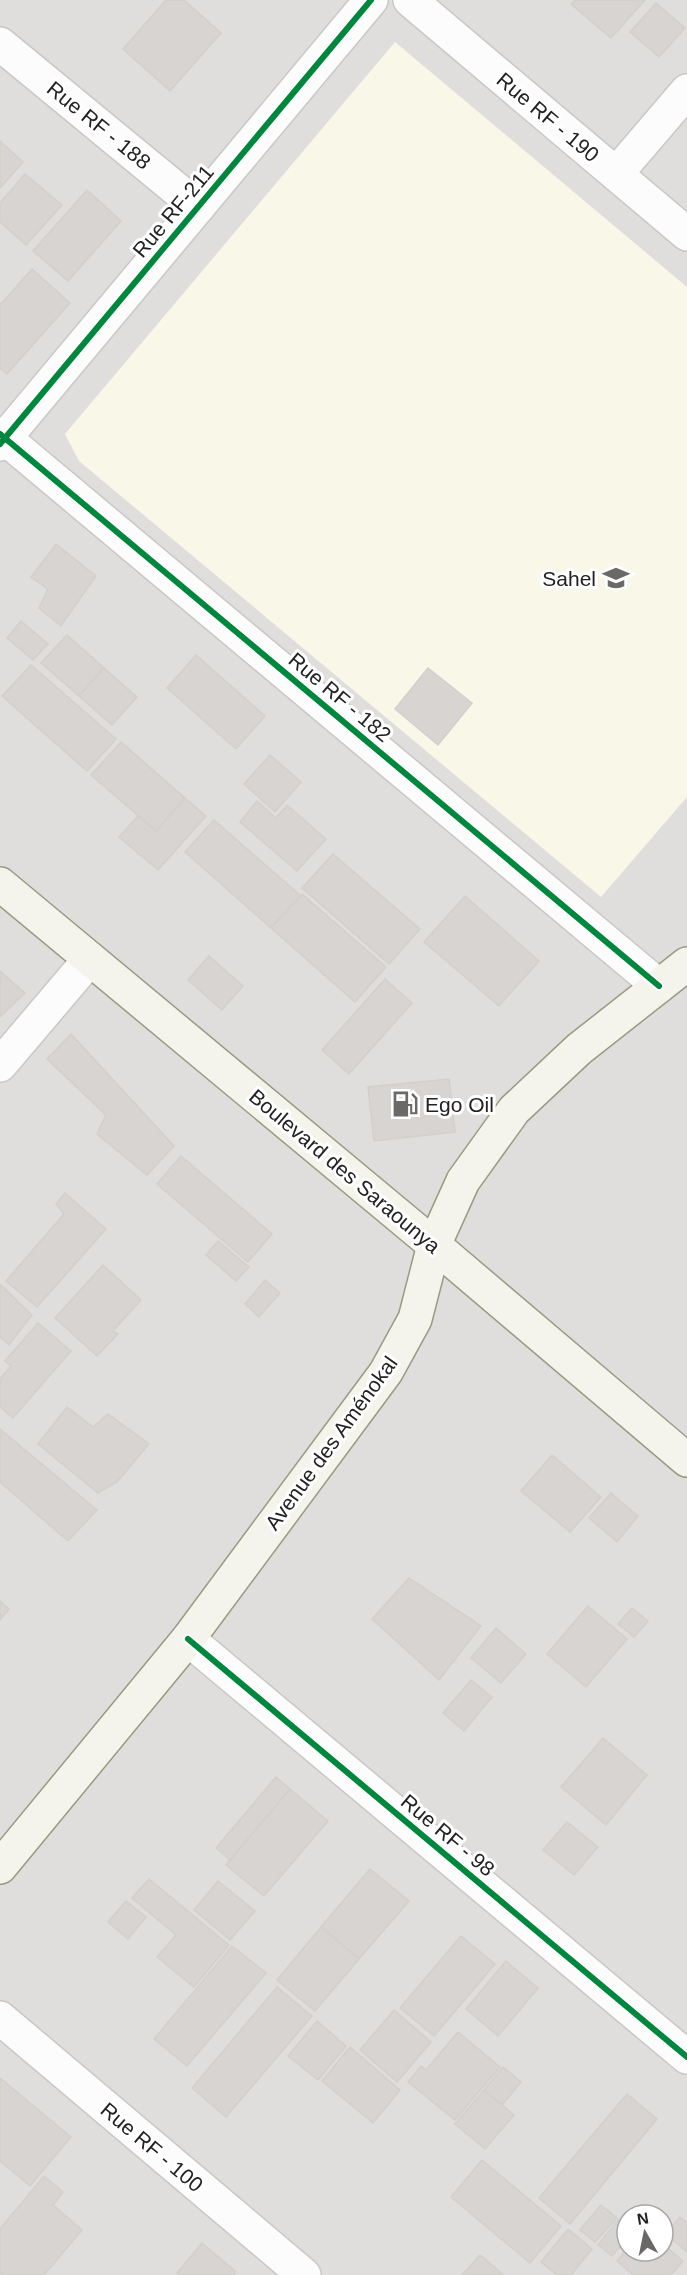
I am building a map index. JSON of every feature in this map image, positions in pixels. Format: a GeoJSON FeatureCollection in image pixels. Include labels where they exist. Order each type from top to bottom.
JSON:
{"type":"FeatureCollection","features":[{"type":"Feature","properties":{"kind":"main road","name":"Boulevard des Saraounya"},"geometry":{"type":"LineString","coordinates":[[0,884],[434,1245],[687,1460]]}},
{"type":"Feature","properties":{"kind":"main road","name":"Avenue des Aménokal"},"geometry":{"type":"LineString","coordinates":[[0,1867],[188,1639],[386,1372],[415,1318],[434,1245],[464,1181],[514,1110],[579,1049],[687,964]]}},
{"type":"Feature","properties":{"kind":"street","name":"Rue RF-211"},"geometry":{"type":"LineString","coordinates":[[2,438],[371,0]]}},
{"type":"Feature","properties":{"kind":"street","name":"Rue RF - 190"},"geometry":{"type":"LineString","coordinates":[[410,0],[687,234]]}},
{"type":"Feature","properties":{"kind":"street","name":"Rue RF - 188"},"geometry":{"type":"LineString","coordinates":[[0,44],[198,207]]}},
{"type":"Feature","properties":{"kind":"street"},"geometry":{"type":"LineString","coordinates":[[616,174],[687,91]]}},
{"type":"Feature","properties":{"kind":"street","name":"Rue RF - 182"},"geometry":{"type":"LineString","coordinates":[[2,438],[659,986]]}},
{"type":"Feature","properties":{"kind":"street"},"geometry":{"type":"LineString","coordinates":[[0,1065],[90,959]]}},
{"type":"Feature","properties":{"kind":"street","name":"Rue RF - 98"},"geometry":{"type":"LineString","coordinates":[[188,1639],[687,2057]]}},
{"type":"Feature","properties":{"kind":"street","name":"Rue RF - 100"},"geometry":{"type":"LineString","coordinates":[[0,2019],[304,2275]]}},
{"type":"Feature","properties":{"kind":"shaded area"},"geometry":{"type":"Polygon","coordinates":[[[0,0],[687,0],[687,2275],[0,2275],[0,0]]]}},
{"type":"Feature","properties":{"kind":"shaded area"},"geometry":{"type":"Polygon","coordinates":[[[395,42],[687,287],[687,797],[601,897],[79,461],[65,434],[395,42]]]}},
{"type":"Feature","properties":{"kind":"building"},"geometry":{"type":"Polygon","coordinates":[[[166,0],[184,0],[221,33],[170,91],[123,49],[166,0]]]}},
{"type":"Feature","properties":{"kind":"building"},"geometry":{"type":"Polygon","coordinates":[[[575,0],[645,0],[611,38],[571,4],[575,0]]]}},
{"type":"Feature","properties":{"kind":"building"},"geometry":{"type":"Polygon","coordinates":[[[656,3],[685,28],[659,57],[630,32],[656,3]]]}},
{"type":"Feature","properties":{"kind":"building"},"geometry":{"type":"Polygon","coordinates":[[[0,141],[23,162],[0,188],[0,141]]]}},
{"type":"Feature","properties":{"kind":"building"},"geometry":{"type":"Polygon","coordinates":[[[25,174],[62,205],[26,245],[0,222],[0,203],[25,174]]]}},
{"type":"Feature","properties":{"kind":"building"},"geometry":{"type":"Polygon","coordinates":[[[87,190],[121,221],[68,281],[33,251],[87,190]]]}},
{"type":"Feature","properties":{"kind":"building"},"geometry":{"type":"Polygon","coordinates":[[[32,269],[70,303],[7,374],[0,368],[0,305],[32,269]]]}},
{"type":"Feature","properties":{"kind":"building"},"geometry":{"type":"Polygon","coordinates":[[[56,544],[96,576],[61,626],[39,608],[48,589],[31,577],[56,544]]]}},
{"type":"Feature","properties":{"kind":"building"},"geometry":{"type":"Polygon","coordinates":[[[21,621],[48,644],[33,660],[7,638],[21,621]]]}},
{"type":"Feature","properties":{"kind":"building"},"geometry":{"type":"Polygon","coordinates":[[[67,635],[104,668],[79,696],[41,663],[67,635]]]}},
{"type":"Feature","properties":{"kind":"building"},"geometry":{"type":"Polygon","coordinates":[[[196,655],[265,716],[236,749],[167,688],[196,655]]]}},
{"type":"Feature","properties":{"kind":"building"},"geometry":{"type":"Polygon","coordinates":[[[31,665],[116,739],[87,771],[2,696],[31,665]]]}},
{"type":"Feature","properties":{"kind":"building"},"geometry":{"type":"Polygon","coordinates":[[[104,668],[137,697],[112,725],[79,696],[104,668]]]}},
{"type":"Feature","properties":{"kind":"building"},"geometry":{"type":"Polygon","coordinates":[[[428,668],[472,703],[438,745],[395,709],[428,668]]]}},
{"type":"Feature","properties":{"kind":"building"},"geometry":{"type":"Polygon","coordinates":[[[121,742],[185,798],[156,831],[91,775],[121,742]]]}},
{"type":"Feature","properties":{"kind":"building"},"geometry":{"type":"Polygon","coordinates":[[[270,755],[301,782],[275,812],[244,784],[270,755]]]}},
{"type":"Feature","properties":{"kind":"building"},"geometry":{"type":"Polygon","coordinates":[[[185,798],[206,816],[158,870],[119,837],[138,816],[156,831],[185,798]]]}},
{"type":"Feature","properties":{"kind":"building"},"geometry":{"type":"Polygon","coordinates":[[[257,801],[276,818],[287,805],[326,839],[297,871],[240,822],[257,801]]]}},
{"type":"Feature","properties":{"kind":"building"},"geometry":{"type":"Polygon","coordinates":[[[214,820],[301,896],[271,928],[185,852],[214,820]]]}},
{"type":"Feature","properties":{"kind":"building"},"geometry":{"type":"Polygon","coordinates":[[[333,854],[420,929],[389,964],[302,888],[333,854]]]}},
{"type":"Feature","properties":{"kind":"building"},"geometry":{"type":"Polygon","coordinates":[[[302,894],[386,967],[355,1002],[271,928],[302,894]]]}},
{"type":"Feature","properties":{"kind":"building"},"geometry":{"type":"Polygon","coordinates":[[[465,896],[539,961],[499,1006],[424,942],[465,896]]]}},
{"type":"Feature","properties":{"kind":"building"},"geometry":{"type":"Polygon","coordinates":[[[209,956],[243,986],[222,1010],[188,980],[209,956]]]}},
{"type":"Feature","properties":{"kind":"building"},"geometry":{"type":"Polygon","coordinates":[[[0,971],[25,993],[0,1017],[0,971]]]}},
{"type":"Feature","properties":{"kind":"building"},"geometry":{"type":"Polygon","coordinates":[[[385,979],[412,1003],[349,1074],[322,1050],[385,979]]]}},
{"type":"Feature","properties":{"kind":"building"},"geometry":{"type":"Polygon","coordinates":[[[71,1034],[174,1146],[147,1175],[97,1134],[106,1115],[47,1059],[71,1034]]]}},
{"type":"Feature","properties":{"kind":"building"},"geometry":{"type":"Polygon","coordinates":[[[449,1079],[455,1132],[374,1141],[368,1087],[449,1079]]]}},
{"type":"Feature","properties":{"kind":"building"},"geometry":{"type":"Polygon","coordinates":[[[181,1156],[272,1234],[248,1262],[157,1184],[181,1156]]]}},
{"type":"Feature","properties":{"kind":"building"},"geometry":{"type":"Polygon","coordinates":[[[65,1193],[106,1229],[37,1307],[6,1281],[64,1214],[56,1204],[65,1193]]]}},
{"type":"Feature","properties":{"kind":"building"},"geometry":{"type":"Polygon","coordinates":[[[218,1241],[249,1267],[236,1281],[206,1255],[218,1241]]]}},
{"type":"Feature","properties":{"kind":"building"},"geometry":{"type":"Polygon","coordinates":[[[103,1265],[141,1300],[113,1331],[118,1334],[97,1356],[55,1318],[103,1265]]]}},
{"type":"Feature","properties":{"kind":"building"},"geometry":{"type":"Polygon","coordinates":[[[265,1280],[280,1293],[259,1317],[245,1304],[265,1280]]]}},
{"type":"Feature","properties":{"kind":"building"},"geometry":{"type":"Polygon","coordinates":[[[0,1284],[32,1315],[9,1345],[0,1337],[0,1284]]]}},
{"type":"Feature","properties":{"kind":"building"},"geometry":{"type":"Polygon","coordinates":[[[38,1323],[71,1351],[13,1418],[0,1407],[0,1379],[11,1366],[5,1361],[38,1323]]]}},
{"type":"Feature","properties":{"kind":"building"},"geometry":{"type":"Polygon","coordinates":[[[67,1407],[93,1427],[108,1414],[149,1444],[117,1482],[98,1493],[38,1444],[67,1407]]]}},
{"type":"Feature","properties":{"kind":"building"},"geometry":{"type":"Polygon","coordinates":[[[0,1429],[97,1510],[68,1541],[0,1482],[0,1429]]]}},
{"type":"Feature","properties":{"kind":"building"},"geometry":{"type":"Polygon","coordinates":[[[552,1455],[601,1497],[570,1532],[521,1491],[552,1455]]]}},
{"type":"Feature","properties":{"kind":"building"},"geometry":{"type":"Polygon","coordinates":[[[611,1493],[638,1516],[617,1542],[589,1518],[611,1493]]]}},
{"type":"Feature","properties":{"kind":"building"},"geometry":{"type":"Polygon","coordinates":[[[409,1578],[481,1626],[439,1680],[372,1619],[409,1578]]]}},
{"type":"Feature","properties":{"kind":"building"},"geometry":{"type":"Polygon","coordinates":[[[0,1601],[9,1609],[0,1620],[0,1601]]]}},
{"type":"Feature","properties":{"kind":"building"},"geometry":{"type":"Polygon","coordinates":[[[588,1606],[627,1639],[586,1687],[547,1654],[588,1606]]]}},
{"type":"Feature","properties":{"kind":"building"},"geometry":{"type":"Polygon","coordinates":[[[632,1608],[648,1621],[634,1637],[618,1624],[632,1608]]]}},
{"type":"Feature","properties":{"kind":"building"},"geometry":{"type":"Polygon","coordinates":[[[496,1628],[526,1654],[501,1683],[471,1658],[496,1628]]]}},
{"type":"Feature","properties":{"kind":"building"},"geometry":{"type":"Polygon","coordinates":[[[471,1680],[492,1697],[464,1731],[443,1713],[471,1680]]]}},
{"type":"Feature","properties":{"kind":"building"},"geometry":{"type":"Polygon","coordinates":[[[603,1738],[647,1775],[606,1825],[561,1787],[603,1738]]]}},
{"type":"Feature","properties":{"kind":"building"},"geometry":{"type":"Polygon","coordinates":[[[276,1777],[290,1789],[230,1860],[216,1848],[276,1777]]]}},
{"type":"Feature","properties":{"kind":"building"},"geometry":{"type":"Polygon","coordinates":[[[290,1789],[328,1821],[264,1896],[226,1865],[290,1789]]]}},
{"type":"Feature","properties":{"kind":"building"},"geometry":{"type":"Polygon","coordinates":[[[567,1822],[598,1847],[574,1875],[543,1850],[567,1822]]]}},
{"type":"Feature","properties":{"kind":"building"},"geometry":{"type":"Polygon","coordinates":[[[370,1869],[409,1901],[359,1959],[321,1927],[370,1869]]]}},
{"type":"Feature","properties":{"kind":"building"},"geometry":{"type":"Polygon","coordinates":[[[149,1879],[229,1945],[194,1987],[157,1957],[176,1935],[132,1898],[149,1879]]]}},
{"type":"Feature","properties":{"kind":"building"},"geometry":{"type":"Polygon","coordinates":[[[218,1881],[255,1911],[230,1940],[194,1910],[218,1881]]]}},
{"type":"Feature","properties":{"kind":"building"},"geometry":{"type":"Polygon","coordinates":[[[126,1901],[146,1917],[128,1939],[108,1922],[126,1901]]]}},
{"type":"Feature","properties":{"kind":"building"},"geometry":{"type":"Polygon","coordinates":[[[321,1927],[359,1959],[315,2011],[277,1980],[321,1927]]]}},
{"type":"Feature","properties":{"kind":"building"},"geometry":{"type":"Polygon","coordinates":[[[461,1936],[495,1964],[434,2036],[400,2008],[461,1936]]]}},
{"type":"Feature","properties":{"kind":"building"},"geometry":{"type":"Polygon","coordinates":[[[232,1946],[266,1973],[187,2066],[154,2039],[232,1946]]]}},
{"type":"Feature","properties":{"kind":"building"},"geometry":{"type":"Polygon","coordinates":[[[506,1961],[538,1988],[498,2036],[466,2009],[506,1961]]]}},
{"type":"Feature","properties":{"kind":"building"},"geometry":{"type":"Polygon","coordinates":[[[277,1987],[312,2016],[226,2117],[192,2088],[277,1987]]]}},
{"type":"Feature","properties":{"kind":"building"},"geometry":{"type":"Polygon","coordinates":[[[394,2010],[431,2042],[397,2082],[360,2050],[394,2010]]]}},
{"type":"Feature","properties":{"kind":"building"},"geometry":{"type":"Polygon","coordinates":[[[317,2021],[346,2046],[318,2080],[288,2056],[317,2021]]]}},
{"type":"Feature","properties":{"kind":"building"},"geometry":{"type":"Polygon","coordinates":[[[458,2032],[500,2067],[455,2120],[408,2082],[421,2066],[426,2070],[458,2032]]]}},
{"type":"Feature","properties":{"kind":"building"},"geometry":{"type":"Polygon","coordinates":[[[350,2047],[400,2090],[373,2123],[322,2081],[350,2047]]]}},
{"type":"Feature","properties":{"kind":"building"},"geometry":{"type":"Polygon","coordinates":[[[503,2067],[521,2082],[502,2105],[484,2090],[503,2067]]]}},
{"type":"Feature","properties":{"kind":"building"},"geometry":{"type":"Polygon","coordinates":[[[0,2078],[71,2137],[30,2186],[0,2161],[0,2078]]]}},
{"type":"Feature","properties":{"kind":"building"},"geometry":{"type":"Polygon","coordinates":[[[484,2090],[514,2115],[485,2149],[455,2124],[484,2090]]]}},
{"type":"Feature","properties":{"kind":"building"},"geometry":{"type":"Polygon","coordinates":[[[627,2094],[657,2119],[570,2224],[539,2198],[627,2094]]]}},
{"type":"Feature","properties":{"kind":"building"},"geometry":{"type":"Polygon","coordinates":[[[482,2160],[561,2226],[530,2263],[451,2197],[482,2160]]]}},
{"type":"Feature","properties":{"kind":"building"},"geometry":{"type":"Polygon","coordinates":[[[44,2176],[63,2192],[53,2205],[82,2230],[44,2275],[2,2275],[0,2273],[0,2229],[44,2176]]]}},
{"type":"Feature","properties":{"kind":"building"},"geometry":{"type":"Polygon","coordinates":[[[601,2205],[615,2216],[615,2220],[595,2242],[580,2230],[601,2205]]]}},
{"type":"Feature","properties":{"kind":"building"},"geometry":{"type":"Polygon","coordinates":[[[680,2217],[687,2223],[687,2252],[675,2242],[675,2223],[680,2217]]]}},
{"type":"Feature","properties":{"kind":"building"},"geometry":{"type":"Polygon","coordinates":[[[615,2224],[615,2252],[612,2256],[598,2245],[615,2224]]]}},
{"type":"Feature","properties":{"kind":"building"},"geometry":{"type":"Polygon","coordinates":[[[568,2229],[592,2249],[571,2275],[557,2275],[541,2262],[568,2229]]]}},
{"type":"Feature","properties":{"kind":"building"},"geometry":{"type":"Polygon","coordinates":[[[202,2243],[236,2272],[234,2275],[179,2275],[177,2273],[202,2243]]]}},
{"type":"Feature","properties":{"kind":"building"},"geometry":{"type":"Polygon","coordinates":[[[675,2254],[683,2261],[671,2275],[633,2275],[619,2263],[675,2263],[675,2254]]]}},
{"type":"Feature","properties":{"kind":"building"},"geometry":{"type":"Polygon","coordinates":[[[480,2255],[504,2275],[462,2275],[480,2255]]]}},
{"type":"Feature","properties":{"kind":"cycle path"},"geometry":{"type":"LineString","coordinates":[[0,444],[371,0]]}},
{"type":"Feature","properties":{"kind":"cycle path"},"geometry":{"type":"LineString","coordinates":[[0,434],[659,986]]}},
{"type":"Feature","properties":{"kind":"cycle path"},"geometry":{"type":"LineString","coordinates":[[188,1639],[687,2057]]}},
{"type":"Feature","properties":{"kind":"place","name":"Sahel"},"geometry":{"type":"Point","coordinates":[616,578]}},
{"type":"Feature","properties":{"kind":"place","name":"Ego Oil"},"geometry":{"type":"Point","coordinates":[405,1104]}}]}
